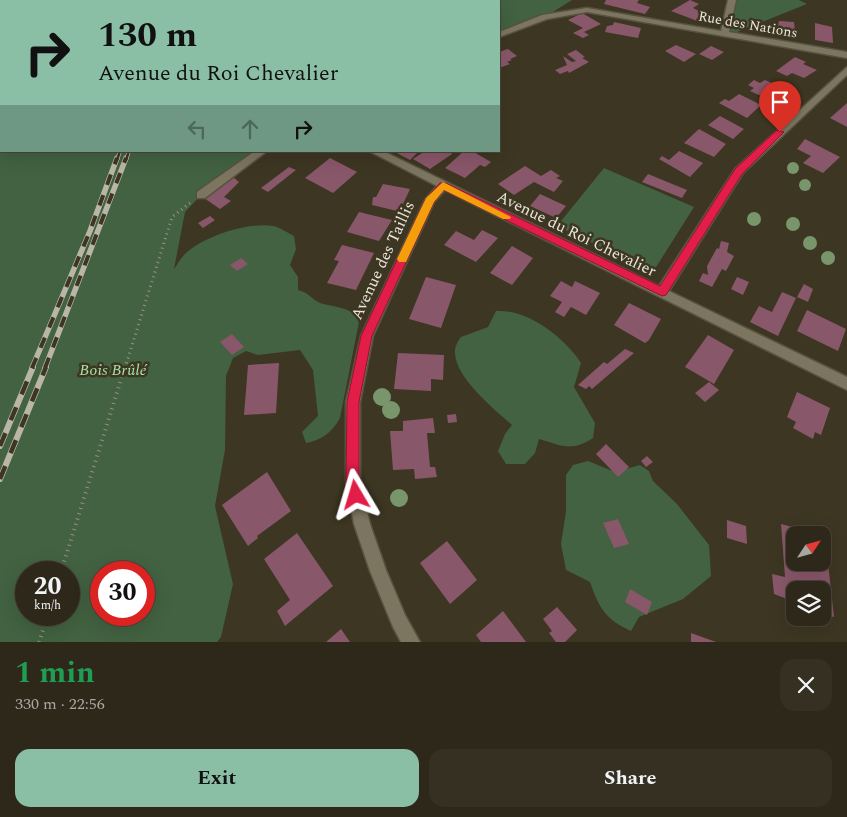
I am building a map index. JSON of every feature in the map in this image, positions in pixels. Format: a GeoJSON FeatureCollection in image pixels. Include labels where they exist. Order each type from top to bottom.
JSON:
{"type":"FeatureCollection","features":[{"type":"Feature","properties":{"kind":"street"},"geometry":{"type":"LineString","coordinates":[[725,33],[732,0]]}},
{"type":"Feature","properties":{"kind":"street","name":"Rue des Nations"},"geometry":{"type":"LineString","coordinates":[[500,35],[545,17],[587,10],[847,55]]}},
{"type":"Feature","properties":{"kind":"street"},"geometry":{"type":"LineString","coordinates":[[662,292],[739,171],[847,70]]}},
{"type":"Feature","properties":{"kind":"street"},"geometry":{"type":"LineString","coordinates":[[201,195],[261,152]]}},
{"type":"Feature","properties":{"kind":"street","name":"Avenue du Roi Chevalier"},"geometry":{"type":"LineString","coordinates":[[376,152],[847,384]]}},
{"type":"Feature","properties":{"kind":"street","name":"Avenue des Taillis"},"geometry":{"type":"LineString","coordinates":[[410,642],[378,571],[362,524],[352,481],[353,402],[366,336],[430,200],[443,186]]}},
{"type":"Feature","properties":{"kind":"path"},"geometry":{"type":"LineString","coordinates":[[64,561],[172,217],[201,195]]}},
{"type":"Feature","properties":{"kind":"path"},"geometry":{"type":"LineString","coordinates":[[39,642],[44,626]]}},
{"type":"Feature","properties":{"kind":"green space","name":"Bois Brûlé"},"geometry":{"type":"Polygon","coordinates":[[[500,0],[572,0],[545,17],[500,35],[500,0]]]}},
{"type":"Feature","properties":{"kind":"green space"},"geometry":{"type":"Polygon","coordinates":[[[732,0],[799,0],[807,4],[732,34],[725,33],[732,0]]]}},
{"type":"Feature","properties":{"kind":"green space","name":"Bois Brûlé"},"geometry":{"type":"Polygon","coordinates":[[[0,152],[261,152],[201,195],[185,212],[174,269],[188,251],[208,239],[230,231],[253,226],[275,227],[294,236],[296,249],[290,265],[298,277],[298,290],[318,302],[347,310],[359,322],[340,418],[330,432],[311,442],[306,443],[302,432],[318,416],[313,370],[300,350],[258,355],[246,351],[233,358],[226,376],[225,450],[215,506],[233,584],[221,637],[217,642],[0,642],[0,152]]]}},
{"type":"Feature","properties":{"kind":"green space"},"geometry":{"type":"Polygon","coordinates":[[[604,168],[694,207],[653,272],[557,226],[604,168]]]}},
{"type":"Feature","properties":{"kind":"green space"},"geometry":{"type":"Polygon","coordinates":[[[496,311],[521,315],[533,320],[556,335],[581,363],[574,387],[595,423],[593,438],[573,446],[539,439],[535,453],[525,464],[506,464],[498,451],[505,434],[512,425],[476,392],[468,382],[456,361],[455,351],[461,337],[488,327],[496,311]]]}},
{"type":"Feature","properties":{"kind":"green space"},"geometry":{"type":"Polygon","coordinates":[[[588,461],[615,472],[640,465],[649,471],[653,481],[677,504],[709,545],[711,576],[683,599],[639,617],[631,631],[622,627],[604,612],[590,582],[566,570],[561,544],[566,511],[566,475],[573,465],[588,461]]]}},
{"type":"Feature","properties":{"kind":"building"},"geometry":{"type":"Polygon","coordinates":[[[606,0],[639,0],[637,3],[650,7],[645,14],[604,4],[606,0]]]}},
{"type":"Feature","properties":{"kind":"building"},"geometry":{"type":"Polygon","coordinates":[[[690,0],[699,4],[693,8],[708,15],[700,22],[671,11],[690,0]]]}},
{"type":"Feature","properties":{"kind":"building"},"geometry":{"type":"Polygon","coordinates":[[[582,13],[601,24],[584,32],[589,35],[583,38],[573,33],[583,28],[568,20],[582,13]]]}},
{"type":"Feature","properties":{"kind":"building"},"geometry":{"type":"Polygon","coordinates":[[[779,21],[794,22],[795,31],[786,29],[785,36],[764,32],[765,27],[778,26],[779,21]]]}},
{"type":"Feature","properties":{"kind":"building"},"geometry":{"type":"Polygon","coordinates":[[[614,22],[641,28],[638,38],[605,32],[607,26],[613,25],[614,22]]]}},
{"type":"Feature","properties":{"kind":"building"},"geometry":{"type":"Polygon","coordinates":[[[815,23],[832,27],[833,43],[815,40],[815,23]]]}},
{"type":"Feature","properties":{"kind":"building"},"geometry":{"type":"Polygon","coordinates":[[[676,45],[696,54],[684,62],[665,51],[676,45]]]}},
{"type":"Feature","properties":{"kind":"building"},"geometry":{"type":"Polygon","coordinates":[[[711,46],[724,52],[712,60],[699,54],[711,46]]]}},
{"type":"Feature","properties":{"kind":"building"},"geometry":{"type":"Polygon","coordinates":[[[508,49],[517,56],[507,62],[510,64],[502,67],[500,66],[500,52],[508,49]]]}},
{"type":"Feature","properties":{"kind":"building"},"geometry":{"type":"Polygon","coordinates":[[[576,50],[585,57],[582,58],[589,62],[569,73],[568,71],[560,74],[555,70],[567,65],[563,56],[572,62],[576,61],[567,54],[576,50]]]}},
{"type":"Feature","properties":{"kind":"building"},"geometry":{"type":"Polygon","coordinates":[[[795,57],[806,62],[803,64],[817,70],[804,78],[792,73],[787,76],[776,71],[795,57]]]}},
{"type":"Feature","properties":{"kind":"building"},"geometry":{"type":"Polygon","coordinates":[[[754,80],[760,83],[765,80],[790,91],[778,101],[771,97],[768,99],[750,91],[754,88],[748,85],[754,80]]]}},
{"type":"Feature","properties":{"kind":"building"},"geometry":{"type":"Polygon","coordinates":[[[739,94],[761,105],[747,118],[719,103],[725,99],[729,101],[739,94]]]}},
{"type":"Feature","properties":{"kind":"building"},"geometry":{"type":"Polygon","coordinates":[[[847,103],[847,127],[830,118],[847,103]]]}},
{"type":"Feature","properties":{"kind":"building"},"geometry":{"type":"Polygon","coordinates":[[[720,116],[744,129],[733,139],[708,125],[720,116]]]}},
{"type":"Feature","properties":{"kind":"building"},"geometry":{"type":"Polygon","coordinates":[[[699,129],[726,144],[714,157],[684,143],[699,129]]]}},
{"type":"Feature","properties":{"kind":"building"},"geometry":{"type":"Polygon","coordinates":[[[805,139],[840,157],[823,173],[803,163],[811,156],[797,149],[805,139]]]}},
{"type":"Feature","properties":{"kind":"building"},"geometry":{"type":"Polygon","coordinates":[[[679,151],[703,163],[690,177],[659,159],[662,156],[669,160],[679,151]]]}},
{"type":"Feature","properties":{"kind":"building"},"geometry":{"type":"Polygon","coordinates":[[[395,152],[418,152],[410,160],[395,152]]]}},
{"type":"Feature","properties":{"kind":"building"},"geometry":{"type":"Polygon","coordinates":[[[424,152],[451,152],[452,154],[430,169],[413,159],[424,152]]]}},
{"type":"Feature","properties":{"kind":"building"},"geometry":{"type":"Polygon","coordinates":[[[463,152],[474,152],[491,162],[485,167],[480,165],[465,178],[445,168],[463,152]]]}},
{"type":"Feature","properties":{"kind":"building"},"geometry":{"type":"Polygon","coordinates":[[[330,158],[357,172],[333,193],[305,178],[330,158]]]}},
{"type":"Feature","properties":{"kind":"building"},"geometry":{"type":"Polygon","coordinates":[[[525,166],[541,176],[551,170],[560,176],[556,178],[563,181],[554,192],[534,182],[514,195],[498,184],[525,166]]]}},
{"type":"Feature","properties":{"kind":"building"},"geometry":{"type":"Polygon","coordinates":[[[289,167],[296,170],[268,192],[261,188],[289,167]]]}},
{"type":"Feature","properties":{"kind":"building"},"geometry":{"type":"Polygon","coordinates":[[[648,174],[687,190],[682,198],[642,182],[648,174]]]}},
{"type":"Feature","properties":{"kind":"building"},"geometry":{"type":"Polygon","coordinates":[[[233,177],[239,182],[224,197],[231,201],[220,209],[204,198],[233,177]]]}},
{"type":"Feature","properties":{"kind":"building"},"geometry":{"type":"Polygon","coordinates":[[[383,184],[410,189],[403,204],[401,203],[397,211],[372,205],[373,197],[376,197],[383,184]]]}},
{"type":"Feature","properties":{"kind":"building"},"geometry":{"type":"Polygon","coordinates":[[[540,194],[566,206],[556,218],[530,206],[540,194]]]}},
{"type":"Feature","properties":{"kind":"building"},"geometry":{"type":"Polygon","coordinates":[[[359,212],[392,220],[379,241],[347,232],[359,212]]]}},
{"type":"Feature","properties":{"kind":"building"},"geometry":{"type":"Polygon","coordinates":[[[210,216],[215,220],[203,228],[198,223],[210,216]]]}},
{"type":"Feature","properties":{"kind":"building"},"geometry":{"type":"Polygon","coordinates":[[[482,230],[498,238],[476,262],[444,245],[456,231],[474,240],[482,230]]]}},
{"type":"Feature","properties":{"kind":"building"},"geometry":{"type":"Polygon","coordinates":[[[721,241],[729,243],[727,252],[734,256],[726,271],[722,269],[712,287],[699,281],[703,273],[708,275],[707,266],[717,248],[719,249],[721,241]]]}},
{"type":"Feature","properties":{"kind":"building"},"geometry":{"type":"Polygon","coordinates":[[[342,245],[374,253],[356,290],[327,283],[339,261],[334,260],[342,245]]]}},
{"type":"Feature","properties":{"kind":"building"},"geometry":{"type":"Polygon","coordinates":[[[512,246],[533,258],[512,285],[490,273],[512,246]]]}},
{"type":"Feature","properties":{"kind":"building"},"geometry":{"type":"Polygon","coordinates":[[[241,258],[248,264],[237,271],[230,265],[241,258]]]}},
{"type":"Feature","properties":{"kind":"building"},"geometry":{"type":"Polygon","coordinates":[[[426,277],[456,285],[441,328],[409,319],[426,277]]]}},
{"type":"Feature","properties":{"kind":"building"},"geometry":{"type":"Polygon","coordinates":[[[737,277],[749,282],[743,295],[731,289],[737,277]]]}},
{"type":"Feature","properties":{"kind":"building"},"geometry":{"type":"Polygon","coordinates":[[[561,281],[572,287],[575,281],[600,293],[586,315],[571,307],[564,317],[555,312],[562,302],[550,296],[561,281]]]}},
{"type":"Feature","properties":{"kind":"building"},"geometry":{"type":"Polygon","coordinates":[[[804,284],[813,289],[808,302],[797,297],[804,284]]]}},
{"type":"Feature","properties":{"kind":"building"},"geometry":{"type":"Polygon","coordinates":[[[782,292],[796,298],[778,336],[750,322],[759,306],[772,312],[782,292]]]}},
{"type":"Feature","properties":{"kind":"building"},"geometry":{"type":"Polygon","coordinates":[[[629,303],[661,319],[649,340],[645,343],[614,325],[629,303]]]}},
{"type":"Feature","properties":{"kind":"building"},"geometry":{"type":"Polygon","coordinates":[[[807,310],[846,329],[838,351],[797,331],[807,310]]]}},
{"type":"Feature","properties":{"kind":"building"},"geometry":{"type":"Polygon","coordinates":[[[232,334],[244,347],[232,355],[220,342],[232,334]]]}},
{"type":"Feature","properties":{"kind":"building"},"geometry":{"type":"Polygon","coordinates":[[[708,335],[734,350],[714,384],[685,367],[708,335]]]}},
{"type":"Feature","properties":{"kind":"building"},"geometry":{"type":"Polygon","coordinates":[[[625,349],[634,353],[592,389],[589,386],[586,389],[578,385],[604,362],[607,364],[625,349]]]}},
{"type":"Feature","properties":{"kind":"building"},"geometry":{"type":"Polygon","coordinates":[[[398,353],[444,355],[443,380],[431,379],[431,391],[394,389],[398,353]]]}},
{"type":"Feature","properties":{"kind":"building"},"geometry":{"type":"Polygon","coordinates":[[[279,363],[276,413],[244,415],[248,365],[279,363]]]}},
{"type":"Feature","properties":{"kind":"building"},"geometry":{"type":"Polygon","coordinates":[[[709,382],[719,390],[705,402],[695,393],[709,382]]]}},
{"type":"Feature","properties":{"kind":"building"},"geometry":{"type":"Polygon","coordinates":[[[797,392],[830,408],[821,435],[815,432],[813,439],[793,428],[796,422],[787,417],[797,392]]]}},
{"type":"Feature","properties":{"kind":"building"},"geometry":{"type":"Polygon","coordinates":[[[456,414],[457,422],[448,423],[447,415],[456,414]]]}},
{"type":"Feature","properties":{"kind":"building"},"geometry":{"type":"Polygon","coordinates":[[[433,418],[435,433],[427,433],[430,467],[435,467],[437,477],[415,479],[414,469],[393,470],[390,431],[403,431],[403,421],[433,418]]]}},
{"type":"Feature","properties":{"kind":"building"},"geometry":{"type":"Polygon","coordinates":[[[606,444],[629,467],[618,477],[596,454],[606,444]]]}},
{"type":"Feature","properties":{"kind":"building"},"geometry":{"type":"Polygon","coordinates":[[[647,456],[653,462],[646,467],[641,461],[647,456]]]}},
{"type":"Feature","properties":{"kind":"building"},"geometry":{"type":"Polygon","coordinates":[[[267,472],[291,511],[257,536],[258,538],[248,546],[222,505],[267,472]]]}},
{"type":"Feature","properties":{"kind":"building"},"geometry":{"type":"Polygon","coordinates":[[[618,519],[629,544],[614,548],[603,523],[618,519]]]}},
{"type":"Feature","properties":{"kind":"building"},"geometry":{"type":"Polygon","coordinates":[[[727,520],[746,526],[747,544],[727,538],[727,520]]]}},
{"type":"Feature","properties":{"kind":"building"},"geometry":{"type":"Polygon","coordinates":[[[781,524],[789,526],[786,526],[786,571],[829,571],[830,581],[786,581],[786,599],[774,594],[772,574],[785,577],[781,524]]]}},
{"type":"Feature","properties":{"kind":"building"},"geometry":{"type":"Polygon","coordinates":[[[297,533],[333,586],[285,626],[277,611],[290,600],[264,559],[297,533]]]}},
{"type":"Feature","properties":{"kind":"building"},"geometry":{"type":"Polygon","coordinates":[[[447,541],[477,580],[450,604],[420,563],[447,541]]]}},
{"type":"Feature","properties":{"kind":"building"},"geometry":{"type":"Polygon","coordinates":[[[630,589],[652,602],[647,615],[625,602],[630,589]]]}},
{"type":"Feature","properties":{"kind":"building"},"geometry":{"type":"Polygon","coordinates":[[[831,590],[834,617],[831,616],[831,590]]]}},
{"type":"Feature","properties":{"kind":"building"},"geometry":{"type":"Polygon","coordinates":[[[557,607],[577,630],[565,642],[556,642],[549,633],[552,631],[543,619],[557,607]]]}},
{"type":"Feature","properties":{"kind":"building"},"geometry":{"type":"Polygon","coordinates":[[[503,611],[526,642],[481,642],[476,635],[503,611]]]}},
{"type":"Feature","properties":{"kind":"building"},"geometry":{"type":"Polygon","coordinates":[[[341,629],[350,642],[326,642],[341,629]]]}},
{"type":"Feature","properties":{"kind":"building"},"geometry":{"type":"Polygon","coordinates":[[[691,633],[716,642],[691,642],[691,633]]]}},
{"type":"Feature","properties":{"kind":"railway"},"geometry":{"type":"LineString","coordinates":[[117,160],[120,152]]}},
{"type":"Feature","properties":{"kind":"railway"},"geometry":{"type":"LineString","coordinates":[[126,160],[129,152]]}},
{"type":"Feature","properties":{"kind":"railway"},"geometry":{"type":"LineString","coordinates":[[32,368],[90,231],[117,158]]}},
{"type":"Feature","properties":{"kind":"railway"},"geometry":{"type":"LineString","coordinates":[[45,368],[126,158]]}},
{"type":"Feature","properties":{"kind":"railway"},"geometry":{"type":"LineString","coordinates":[[0,446],[33,367]]}},
{"type":"Feature","properties":{"kind":"railway"},"geometry":{"type":"LineString","coordinates":[[0,479],[46,367]]}},
{"type":"Feature","properties":{"kind":"slow traffic"},"geometry":{"type":"LineString","coordinates":[[402,259],[430,200],[443,186],[506,217]]}},
{"type":"Feature","properties":{"kind":"route"},"geometry":{"type":"LineString","coordinates":[[356,495],[352,481],[353,402],[366,336],[430,200],[443,186],[662,292],[739,171],[780,132]]}}]}
